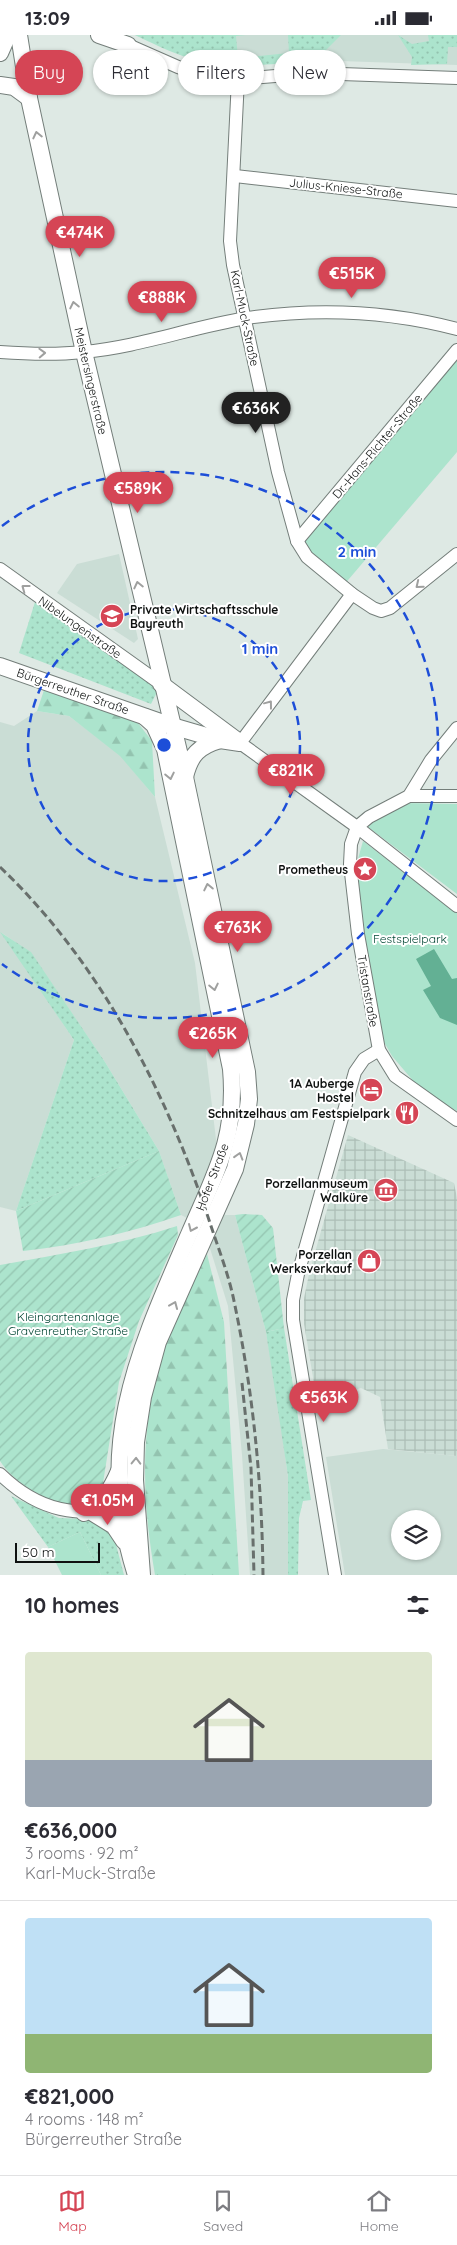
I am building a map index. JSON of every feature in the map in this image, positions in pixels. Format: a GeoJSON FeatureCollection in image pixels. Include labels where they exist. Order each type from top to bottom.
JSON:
{"type":"FeatureCollection","features":[{"type":"Feature","properties":{"kind":"main road"},"geometry":{"type":"LineString","coordinates":[[0,53],[8,35]]}},
{"type":"Feature","properties":{"kind":"main road","name":"Meistersingerstraße"},"geometry":{"type":"LineString","coordinates":[[19,35],[29,98],[84,352],[172,726]]}},
{"type":"Feature","properties":{"kind":"main road"},"geometry":{"type":"LineString","coordinates":[[99,35],[128,45]]}},
{"type":"Feature","properties":{"kind":"main road"},"geometry":{"type":"LineString","coordinates":[[111,35],[128,45]]}},
{"type":"Feature","properties":{"kind":"main road"},"geometry":{"type":"LineString","coordinates":[[0,85],[14,87],[29,98]]}},
{"type":"Feature","properties":{"kind":"main road","name":"Bürgerreuther Straße"},"geometry":{"type":"LineString","coordinates":[[0,666],[172,726],[220,740],[240,743]]}},
{"type":"Feature","properties":{"kind":"main road"},"geometry":{"type":"LineString","coordinates":[[161,684],[240,743]]}},
{"type":"Feature","properties":{"kind":"main road","name":"Hofer Straße"},"geometry":{"type":"LineString","coordinates":[[142,1575],[130,1511],[119,1469],[121,1434],[130,1386],[148,1328],[221,1162],[232,1115],[231,1069],[165,749],[154,725],[145,717]]}},
{"type":"Feature","properties":{"kind":"main road"},"geometry":{"type":"LineString","coordinates":[[192,732],[201,729],[208,718]]}},
{"type":"Feature","properties":{"kind":"main road","name":"Hofer Straße"},"geometry":{"type":"LineString","coordinates":[[136,1575],[128,1549],[136,1442],[142,1397],[158,1342],[235,1169],[244,1140],[249,1099],[247,1072],[185,777],[172,726]]}},
{"type":"Feature","properties":{"kind":"main road"},"geometry":{"type":"LineString","coordinates":[[185,777],[193,754],[199,748],[220,740]]}},
{"type":"Feature","properties":{"kind":"main road"},"geometry":{"type":"LineString","coordinates":[[119,1469],[108,1493],[89,1513],[114,1526],[128,1549]]}},
{"type":"Feature","properties":{"kind":"street"},"geometry":{"type":"LineString","coordinates":[[128,45],[178,67]]}},
{"type":"Feature","properties":{"kind":"street"},"geometry":{"type":"LineString","coordinates":[[264,77],[312,73],[457,79]]}},
{"type":"Feature","properties":{"kind":"street","name":"Karl-Muck-Straße"},"geometry":{"type":"LineString","coordinates":[[238,95],[235,176],[230,241],[233,265],[278,472],[298,541],[307,557],[352,594],[373,609],[381,611],[390,608],[457,555]]}},
{"type":"Feature","properties":{"kind":"street","name":"Julius-Kniese-Straße"},"geometry":{"type":"LineString","coordinates":[[235,176],[457,201]]}},
{"type":"Feature","properties":{"kind":"street"},"geometry":{"type":"LineString","coordinates":[[0,351],[28,354],[84,352],[245,319],[297,312],[343,312],[426,321],[457,329]]}},
{"type":"Feature","properties":{"kind":"street","name":"Dr.-Hans-Richter-Straße"},"geometry":{"type":"LineString","coordinates":[[298,541],[457,350]]}},
{"type":"Feature","properties":{"kind":"street","name":"Nibelungenstraße"},"geometry":{"type":"LineString","coordinates":[[0,569],[161,684]]}},
{"type":"Feature","properties":{"kind":"street"},"geometry":{"type":"LineString","coordinates":[[352,594],[240,743],[357,827],[457,906]]}},
{"type":"Feature","properties":{"kind":"street"},"geometry":{"type":"LineString","coordinates":[[409,796],[431,760],[457,728]]}},
{"type":"Feature","properties":{"kind":"street"},"geometry":{"type":"LineString","coordinates":[[357,827],[370,817],[409,796],[457,796]]}},
{"type":"Feature","properties":{"kind":"street","name":"Tristanstraße"},"geometry":{"type":"LineString","coordinates":[[357,827],[351,844],[350,864],[358,934],[379,1050],[394,1076],[457,1120]]}},
{"type":"Feature","properties":{"kind":"street"},"geometry":{"type":"LineString","coordinates":[[335,1575],[294,1325],[293,1300],[298,1275],[355,1072],[364,1059],[379,1050]]}},
{"type":"Feature","properties":{"kind":"street"},"geometry":{"type":"LineString","coordinates":[[0,1475],[29,1499],[69,1513],[130,1511]]}},
{"type":"Feature","properties":{"kind":"shaded area"},"geometry":{"type":"Polygon","coordinates":[[[135,35],[457,35],[457,65],[346,61],[346,50],[274,50],[274,62],[264,63],[264,50],[178,50],[178,53],[135,35]]]}},
{"type":"Feature","properties":{"kind":"shaded area","name":"Private Wirtschaftsschule Bayreuth"},"geometry":{"type":"Polygon","coordinates":[[[119,554],[138,639],[134,643],[57,593],[77,564],[119,554]]]}},
{"type":"Feature","properties":{"kind":"shaded area"},"geometry":{"type":"Polygon","coordinates":[[[37,711],[69,716],[120,755],[155,797],[195,963],[225,1215],[235,1215],[266,1332],[276,1388],[288,1477],[288,1575],[250,1575],[242,1455],[228,1306],[203,1226],[181,1215],[159,1151],[105,1062],[31,953],[2,933],[74,1040],[16,1211],[0,1207],[0,722],[14,726],[37,711]]]}},
{"type":"Feature","properties":{"kind":"shaded area"},"geometry":{"type":"Polygon","coordinates":[[[434,949],[452,979],[457,978],[457,1025],[440,1018],[423,990],[431,986],[416,959],[434,949]]]}},
{"type":"Feature","properties":{"kind":"shaded area"},"geometry":{"type":"Polygon","coordinates":[[[348,1135],[454,1183],[457,1198],[457,1456],[388,1449],[380,1397],[361,1388],[329,1397],[325,1394],[316,1395],[304,1324],[304,1298],[348,1135]]]}},
{"type":"Feature","properties":{"kind":"shaded area"},"geometry":{"type":"Polygon","coordinates":[[[383,1449],[457,1456],[457,1575],[345,1575],[326,1457],[383,1449]]]}},
{"type":"Feature","properties":{"kind":"green space"},"geometry":{"type":"Polygon","coordinates":[[[135,35],[246,35],[236,36],[237,50],[178,50],[178,54],[135,35]]]}},
{"type":"Feature","properties":{"kind":"green space"},"geometry":{"type":"Polygon","coordinates":[[[288,35],[341,35],[326,50],[289,50],[288,35]]]}},
{"type":"Feature","properties":{"kind":"green space"},"geometry":{"type":"Polygon","coordinates":[[[398,35],[412,44],[429,41],[428,35],[457,35],[457,47],[448,47],[447,64],[411,65],[412,57],[398,35]]]}},
{"type":"Feature","properties":{"kind":"green space"},"geometry":{"type":"Polygon","coordinates":[[[274,54],[274,64],[264,64],[264,55],[274,54]]]}},
{"type":"Feature","properties":{"kind":"green space"},"geometry":{"type":"Polygon","coordinates":[[[457,350],[457,452],[343,586],[298,541],[457,350]]]}},
{"type":"Feature","properties":{"kind":"green space"},"geometry":{"type":"Polygon","coordinates":[[[35,602],[160,686],[151,704],[19,653],[35,602]]]}},
{"type":"Feature","properties":{"kind":"green space"},"geometry":{"type":"Polygon","coordinates":[[[45,687],[134,718],[152,741],[155,797],[120,756],[69,716],[37,711],[45,687]]]}},
{"type":"Feature","properties":{"kind":"green space"},"geometry":{"type":"Polygon","coordinates":[[[401,803],[457,804],[457,894],[368,827],[384,811],[401,803]]]}},
{"type":"Feature","properties":{"kind":"green space","name":"Festspielpark"},"geometry":{"type":"Polygon","coordinates":[[[363,841],[457,913],[457,1111],[421,1090],[392,1056],[380,1035],[366,962],[356,866],[363,841]]]}},
{"type":"Feature","properties":{"kind":"green space"},"geometry":{"type":"Polygon","coordinates":[[[0,932],[31,952],[105,1062],[159,1151],[16,1211],[74,1040],[0,932]]]}},
{"type":"Feature","properties":{"kind":"green space"},"geometry":{"type":"Polygon","coordinates":[[[159,1151],[181,1215],[103,1237],[23,1251],[16,1211],[159,1151]]]}},
{"type":"Feature","properties":{"kind":"green space"},"geometry":{"type":"Polygon","coordinates":[[[235,1215],[262,1215],[273,1228],[284,1328],[266,1332],[235,1215]]]}},
{"type":"Feature","properties":{"kind":"green space","name":"Kleingartenanlage Gravenreuther Straße"},"geometry":{"type":"Polygon","coordinates":[[[177,1226],[178,1235],[139,1321],[119,1382],[103,1483],[95,1497],[83,1503],[68,1504],[36,1493],[21,1483],[0,1461],[0,1265],[111,1244],[177,1226]]]}},
{"type":"Feature","properties":{"kind":"green space"},"geometry":{"type":"Polygon","coordinates":[[[207,1254],[224,1322],[239,1575],[155,1575],[150,1545],[145,1486],[147,1428],[151,1399],[171,1330],[207,1254]]]}},
{"type":"Feature","properties":{"kind":"green space"},"geometry":{"type":"Polygon","coordinates":[[[284,1328],[311,1500],[303,1501],[299,1518],[298,1575],[288,1575],[288,1476],[266,1332],[284,1328]]]}},
{"type":"Feature","properties":{"kind":"green space"},"geometry":{"type":"Polygon","coordinates":[[[11,1496],[59,1518],[89,1519],[113,1533],[124,1575],[101,1575],[80,1532],[48,1547],[11,1496]]]}},
{"type":"Feature","properties":{"kind":"green space"},"geometry":{"type":"Polygon","coordinates":[[[80,1532],[101,1575],[62,1575],[48,1547],[80,1532]]]}},
{"type":"Feature","properties":{"kind":"railway"},"geometry":{"type":"LineString","coordinates":[[0,867],[70,945],[100,988],[152,1080],[194,1177],[227,1273],[241,1335],[255,1437],[261,1506],[263,1575]]}},
{"type":"Feature","properties":{"kind":"railway"},"geometry":{"type":"LineString","coordinates":[[242,1383],[251,1468],[254,1575]]}},
{"type":"Feature","properties":{"kind":"place","name":"Private Wirtschaftsschule Bayreuth"},"geometry":{"type":"Point","coordinates":[112,616]}},
{"type":"Feature","properties":{"kind":"place","name":"Prometheus"},"geometry":{"type":"Point","coordinates":[365,869]}},
{"type":"Feature","properties":{"kind":"place","name":"1A Auberge Hostel"},"geometry":{"type":"Point","coordinates":[371,1090]}},
{"type":"Feature","properties":{"kind":"place","name":"Schnitzelhaus am Festspielpark"},"geometry":{"type":"Point","coordinates":[407,1113]}},
{"type":"Feature","properties":{"kind":"place","name":"Porzellanmuseum Walküre"},"geometry":{"type":"Point","coordinates":[386,1190]}},
{"type":"Feature","properties":{"kind":"place","name":"Porzellan Werksverkauf"},"geometry":{"type":"Point","coordinates":[369,1261]}}]}
